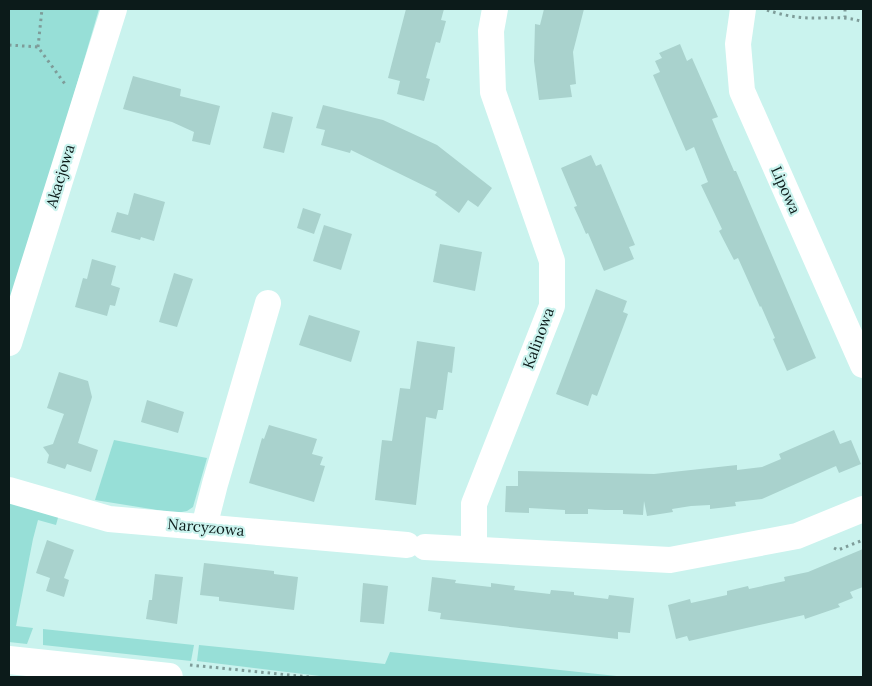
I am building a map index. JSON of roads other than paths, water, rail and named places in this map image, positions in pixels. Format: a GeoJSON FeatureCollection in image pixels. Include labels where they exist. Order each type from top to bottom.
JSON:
{"type":"FeatureCollection","features":[{"type":"Feature","properties":{"kind":"street","name":"Akacjowa"},"geometry":{"type":"LineString","coordinates":[[9,343],[114,9]]}},
{"type":"Feature","properties":{"kind":"street","name":"Kalinowa"},"geometry":{"type":"LineString","coordinates":[[474,549],[474,504],[552,306],[552,261],[493,92],[491,31],[495,9]]}},
{"type":"Feature","properties":{"kind":"street","name":"Lipowa"},"geometry":{"type":"LineString","coordinates":[[745,9],[738,44],[742,91],[863,364]]}},
{"type":"Feature","properties":{"kind":"street"},"geometry":{"type":"LineString","coordinates":[[204,527],[268,303]]}},
{"type":"Feature","properties":{"kind":"street","name":"Narcyzowa"},"geometry":{"type":"LineString","coordinates":[[9,490],[109,519],[416,546],[474,549]]}},
{"type":"Feature","properties":{"kind":"street"},"geometry":{"type":"LineString","coordinates":[[474,549],[670,560],[796,536],[863,509]]}},
{"type":"Feature","properties":{"kind":"street"},"geometry":{"type":"LineString","coordinates":[[9,660],[169,677]]}}]}
